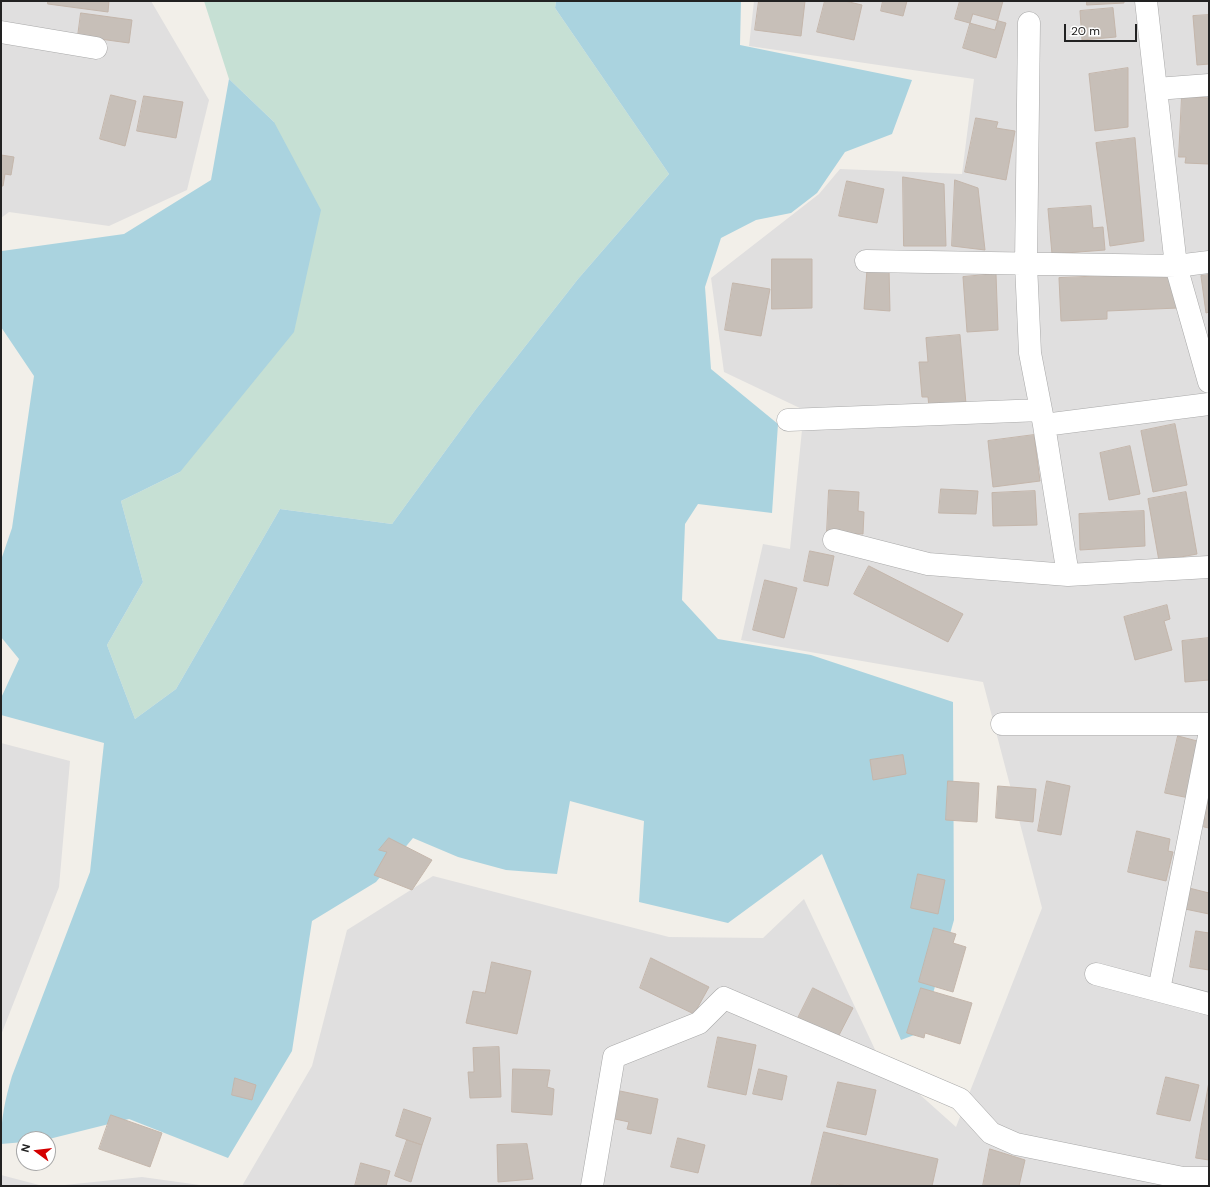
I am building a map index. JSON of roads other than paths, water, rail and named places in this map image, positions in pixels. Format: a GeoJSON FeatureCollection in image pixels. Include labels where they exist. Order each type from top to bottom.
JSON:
{"type":"FeatureCollection","features":[{"type":"Feature","properties":{"kind":"street"},"geometry":{"type":"LineString","coordinates":[[1146,1],[1176,266],[1209,382]]}},
{"type":"Feature","properties":{"kind":"street"},"geometry":{"type":"LineString","coordinates":[[1029,23],[1026,264],[1030,353],[1068,575]]}},
{"type":"Feature","properties":{"kind":"street"},"geometry":{"type":"LineString","coordinates":[[1,32],[96,48]]}},
{"type":"Feature","properties":{"kind":"street"},"geometry":{"type":"LineString","coordinates":[[1156,89],[1209,85]]}},
{"type":"Feature","properties":{"kind":"street"},"geometry":{"type":"LineString","coordinates":[[866,260],[1176,266],[1209,262]]}},
{"type":"Feature","properties":{"kind":"street"},"geometry":{"type":"LineString","coordinates":[[788,420],[1042,417],[1209,404]]}},
{"type":"Feature","properties":{"kind":"street"},"geometry":{"type":"LineString","coordinates":[[834,540],[928,564],[1068,575],[1209,567]]}},
{"type":"Feature","properties":{"kind":"street"},"geometry":{"type":"LineString","coordinates":[[1002,724],[1209,724]]}},
{"type":"Feature","properties":{"kind":"street"},"geometry":{"type":"LineString","coordinates":[[1160,990],[1209,736]]}},
{"type":"Feature","properties":{"kind":"street"},"geometry":{"type":"LineString","coordinates":[[1096,974],[1209,1004]]}},
{"type":"Feature","properties":{"kind":"street"},"geometry":{"type":"LineString","coordinates":[[592,1186],[614,1057],[699,1023],[724,998],[960,1099],[991,1133],[1016,1144],[1183,1178],[1209,1178]]}},
{"type":"Feature","properties":{"kind":"water"},"geometry":{"type":"Polygon","coordinates":[[[556,1],[741,1],[740,45],[912,80],[892,134],[845,152],[817,193],[791,213],[756,220],[721,238],[705,287],[711,369],[778,424],[772,513],[698,504],[685,524],[682,600],[718,639],[811,655],[953,702],[954,920],[922,1032],[901,1040],[822,854],[728,923],[639,902],[644,821],[570,801],[557,874],[506,870],[458,857],[413,838],[376,882],[312,921],[292,1051],[228,1158],[129,1119],[56,1137],[56,1131],[16,1131],[16,1143],[1,1144],[4,1109],[12,1076],[90,872],[104,743],[1,715],[1,698],[19,659],[1,637],[1,560],[12,528],[34,376],[1,327],[1,253],[2,251],[124,234],[211,180],[229,79],[274,122],[321,210],[294,332],[180,472],[121,501],[143,582],[107,645],[135,719],[176,689],[280,509],[392,524],[476,409],[578,279],[669,174],[555,8],[556,1]]]}}]}
